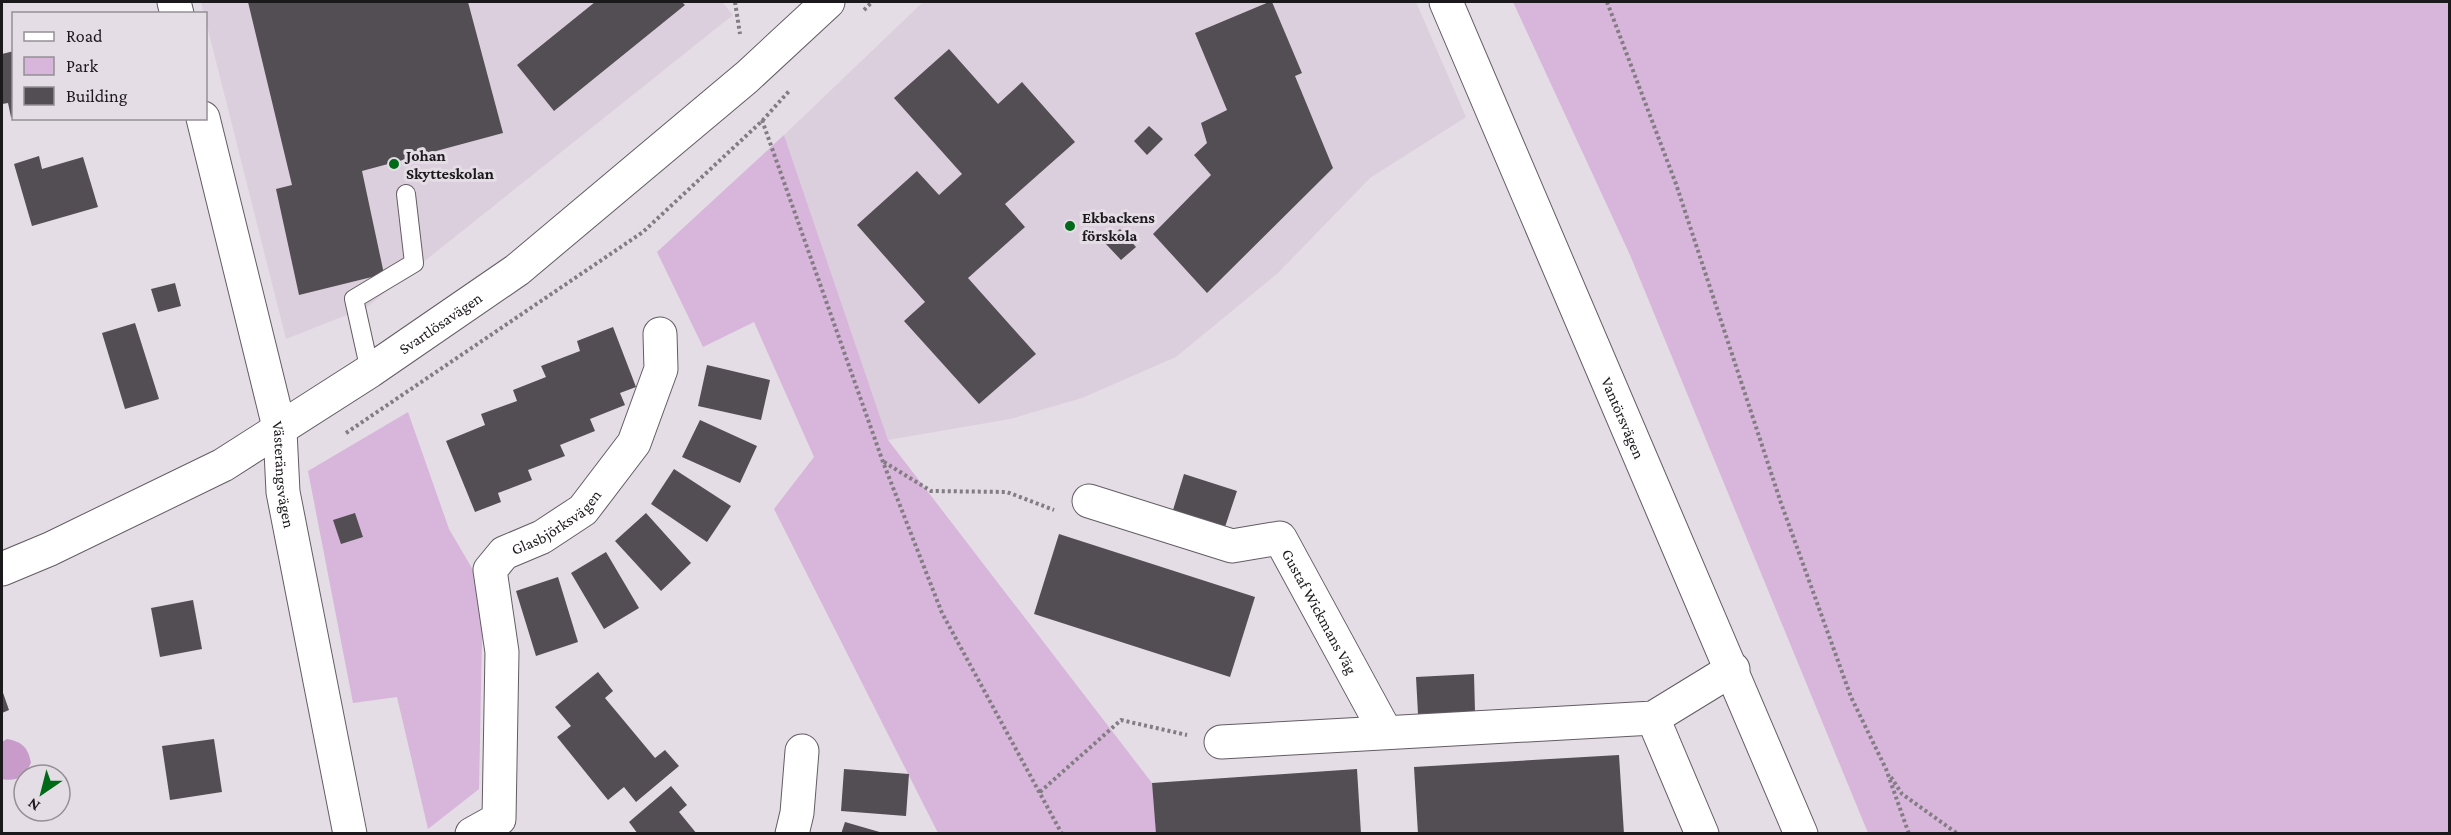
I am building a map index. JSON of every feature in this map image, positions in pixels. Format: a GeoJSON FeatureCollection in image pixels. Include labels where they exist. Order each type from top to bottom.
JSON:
{"type":"FeatureCollection","features":[{"type":"Feature","properties":{"kind":"street","name":"Svartlösavägen"},"geometry":{"type":"LineString","coordinates":[[2,569],[168,494],[223,465],[280,431],[370,371],[517,270],[747,77],[828,2]]}},
{"type":"Feature","properties":{"kind":"street","name":"Vantörsvägen"},"geometry":{"type":"LineString","coordinates":[[1446,2],[1733,669],[1801,834]]}},
{"type":"Feature","properties":{"kind":"street","name":"Västerängsvägen"},"geometry":{"type":"LineString","coordinates":[[203,120],[280,431],[283,492],[350,834]]}},
{"type":"Feature","properties":{"kind":"street","name":"Glasbjörksvägen"},"geometry":{"type":"LineString","coordinates":[[496,829],[502,652],[490,570],[504,553],[542,537],[583,510],[634,443],[661,369],[660,334]]}},
{"type":"Feature","properties":{"kind":"street","name":"Gustaf Wickmans Väg"},"geometry":{"type":"LineString","coordinates":[[1089,501],[1232,546],[1280,538],[1385,731]]}},
{"type":"Feature","properties":{"kind":"street"},"geometry":{"type":"LineString","coordinates":[[1221,742],[1385,731],[1653,718],[1733,669]]}},
{"type":"Feature","properties":{"kind":"street"},"geometry":{"type":"LineString","coordinates":[[1653,718],[1702,834]]}},
{"type":"Feature","properties":{"kind":"street"},"geometry":{"type":"LineString","coordinates":[[792,834],[797,813],[802,751]]}},
{"type":"Feature","properties":{"kind":"lane"},"geometry":{"type":"LineString","coordinates":[[370,371],[354,299],[414,263],[406,194]]}},
{"type":"Feature","properties":{"kind":"path"},"geometry":{"type":"LineString","coordinates":[[1607,2],[1676,184],[1781,503],[1847,686],[1887,769],[1902,794],[1958,834]]}},
{"type":"Feature","properties":{"kind":"path"},"geometry":{"type":"LineString","coordinates":[[747,77],[883,462],[942,613],[1062,834]]}},
{"type":"Feature","properties":{"kind":"path"},"geometry":{"type":"LineString","coordinates":[[883,462],[931,491],[1006,492],[1067,516],[1089,501]]}},
{"type":"Feature","properties":{"kind":"path"},"geometry":{"type":"LineString","coordinates":[[1040,792],[1121,720],[1221,742]]}},
{"type":"Feature","properties":{"kind":"path"},"geometry":{"type":"LineString","coordinates":[[1887,769],[1909,834]]}},
{"type":"Feature","properties":{"kind":"shaded area","name":"Johan Skytteskolan"},"geometry":{"type":"Polygon","coordinates":[[[201,2],[722,2],[733,15],[367,307],[286,339],[207,26],[207,12],[204,12],[201,2]]]}},
{"type":"Feature","properties":{"kind":"shaded area","name":"Ekbackens förskola"},"geometry":{"type":"Polygon","coordinates":[[[923,2],[1416,2],[1466,117],[1370,178],[1278,273],[1176,357],[1082,398],[1010,419],[888,440],[784,135],[923,2]]]}},
{"type":"Feature","properties":{"kind":"shaded area"},"geometry":{"type":"Polygon","coordinates":[[[7,739],[24,746],[31,763],[12,763],[12,780],[2,779],[2,742],[7,739]]]}},
{"type":"Feature","properties":{"kind":"green space"},"geometry":{"type":"Polygon","coordinates":[[[1513,2],[2449,2],[2449,833],[1868,833],[1630,255],[1513,2]]]}},
{"type":"Feature","properties":{"kind":"green space"},"geometry":{"type":"Polygon","coordinates":[[[784,135],[888,440],[1152,783],[1156,833],[938,833],[774,509],[814,457],[754,322],[703,347],[657,252],[784,135]]]}},
{"type":"Feature","properties":{"kind":"green space"},"geometry":{"type":"Polygon","coordinates":[[[408,412],[449,529],[483,587],[479,789],[428,829],[397,697],[353,703],[308,471],[408,412]]]}},
{"type":"Feature","properties":{"kind":"building"},"geometry":{"type":"Polygon","coordinates":[[[248,2],[468,2],[503,133],[362,171],[384,274],[299,295],[276,189],[292,185],[248,2]]]}},
{"type":"Feature","properties":{"kind":"building"},"geometry":{"type":"Polygon","coordinates":[[[595,2],[682,2],[685,5],[554,111],[517,65],[595,2]]]}},
{"type":"Feature","properties":{"kind":"building"},"geometry":{"type":"Polygon","coordinates":[[[1272,2],[1302,73],[1295,76],[1333,168],[1207,293],[1153,234],[1211,175],[1194,155],[1207,143],[1201,123],[1227,110],[1195,33],[1272,2]]]}},
{"type":"Feature","properties":{"kind":"building"},"geometry":{"type":"Polygon","coordinates":[[[949,49],[998,104],[1022,82],[1075,142],[1005,204],[1025,227],[968,278],[1036,354],[979,404],[904,321],[925,302],[857,225],[917,171],[939,195],[962,174],[894,98],[949,49]]]}},
{"type":"Feature","properties":{"kind":"building"},"geometry":{"type":"Polygon","coordinates":[[[12,52],[12,117],[8,103],[2,104],[2,54],[12,52]]]}},
{"type":"Feature","properties":{"kind":"building"},"geometry":{"type":"Polygon","coordinates":[[[1149,126],[1163,139],[1147,155],[1134,141],[1149,126]]]}},
{"type":"Feature","properties":{"kind":"building"},"geometry":{"type":"Polygon","coordinates":[[[39,156],[42,169],[83,157],[98,207],[32,226],[14,164],[39,156]]]}},
{"type":"Feature","properties":{"kind":"building"},"geometry":{"type":"Polygon","coordinates":[[[1120,229],[1136,247],[1121,260],[1105,243],[1120,229]]]}},
{"type":"Feature","properties":{"kind":"building"},"geometry":{"type":"Polygon","coordinates":[[[175,283],[181,306],[158,312],[151,289],[175,283]]]}},
{"type":"Feature","properties":{"kind":"building"},"geometry":{"type":"Polygon","coordinates":[[[135,323],[159,399],[125,409],[102,333],[135,323]]]}},
{"type":"Feature","properties":{"kind":"building"},"geometry":{"type":"Polygon","coordinates":[[[613,327],[636,387],[620,393],[625,405],[590,419],[595,431],[560,445],[565,456],[528,470],[532,480],[498,493],[501,502],[475,512],[446,441],[485,425],[481,414],[517,401],[513,390],[546,377],[541,366],[580,351],[577,341],[613,327]]]}},
{"type":"Feature","properties":{"kind":"building"},"geometry":{"type":"Polygon","coordinates":[[[707,365],[770,380],[761,420],[698,406],[707,365]]]}},
{"type":"Feature","properties":{"kind":"building"},"geometry":{"type":"Polygon","coordinates":[[[700,420],[757,446],[740,483],[682,457],[700,420]]]}},
{"type":"Feature","properties":{"kind":"building"},"geometry":{"type":"Polygon","coordinates":[[[674,469],[731,506],[707,542],[651,504],[674,469]]]}},
{"type":"Feature","properties":{"kind":"building"},"geometry":{"type":"Polygon","coordinates":[[[1184,474],[1237,491],[1225,527],[1173,510],[1184,474]]]}},
{"type":"Feature","properties":{"kind":"building"},"geometry":{"type":"Polygon","coordinates":[[[355,513],[363,537],[341,544],[333,520],[355,513]]]}},
{"type":"Feature","properties":{"kind":"building"},"geometry":{"type":"Polygon","coordinates":[[[646,513],[691,563],[661,591],[615,541],[646,513]]]}},
{"type":"Feature","properties":{"kind":"building"},"geometry":{"type":"Polygon","coordinates":[[[1059,534],[1255,597],[1230,677],[1034,614],[1059,534]]]}},
{"type":"Feature","properties":{"kind":"building"},"geometry":{"type":"Polygon","coordinates":[[[606,552],[639,608],[604,629],[571,573],[606,552]]]}},
{"type":"Feature","properties":{"kind":"building"},"geometry":{"type":"Polygon","coordinates":[[[558,577],[578,642],[536,656],[516,591],[558,577]]]}},
{"type":"Feature","properties":{"kind":"building"},"geometry":{"type":"Polygon","coordinates":[[[193,600],[202,649],[160,657],[151,608],[193,600]]]}},
{"type":"Feature","properties":{"kind":"building"},"geometry":{"type":"Polygon","coordinates":[[[598,672],[613,691],[605,698],[655,758],[665,750],[679,766],[636,802],[624,787],[608,800],[557,737],[571,726],[555,707],[598,672]]]}},
{"type":"Feature","properties":{"kind":"building"},"geometry":{"type":"Polygon","coordinates":[[[1474,674],[1475,712],[1418,714],[1416,677],[1474,674]]]}},
{"type":"Feature","properties":{"kind":"building"},"geometry":{"type":"Polygon","coordinates":[[[2,690],[9,710],[2,713],[2,690]]]}},
{"type":"Feature","properties":{"kind":"building"},"geometry":{"type":"Polygon","coordinates":[[[214,739],[222,792],[170,800],[162,746],[214,739]]]}},
{"type":"Feature","properties":{"kind":"building"},"geometry":{"type":"Polygon","coordinates":[[[1619,755],[1624,834],[1418,834],[1414,767],[1619,755]]]}},
{"type":"Feature","properties":{"kind":"building"},"geometry":{"type":"Polygon","coordinates":[[[844,769],[909,774],[906,816],[841,811],[844,769]]]}},
{"type":"Feature","properties":{"kind":"building"},"geometry":{"type":"Polygon","coordinates":[[[1357,769],[1361,834],[1156,834],[1152,783],[1357,769]]]}},
{"type":"Feature","properties":{"kind":"building"},"geometry":{"type":"Polygon","coordinates":[[[671,786],[687,805],[679,812],[697,834],[638,834],[629,822],[671,786]]]}},
{"type":"Feature","properties":{"kind":"building"},"geometry":{"type":"Polygon","coordinates":[[[845,822],[883,833],[883,834],[841,834],[845,822]]]}},
{"type":"Feature","properties":{"kind":"place","name":"Johan Skytteskolan"},"geometry":{"type":"Point","coordinates":[394,164]}},
{"type":"Feature","properties":{"kind":"place","name":"Ekbackens förskola"},"geometry":{"type":"Point","coordinates":[1070,226]}}]}
